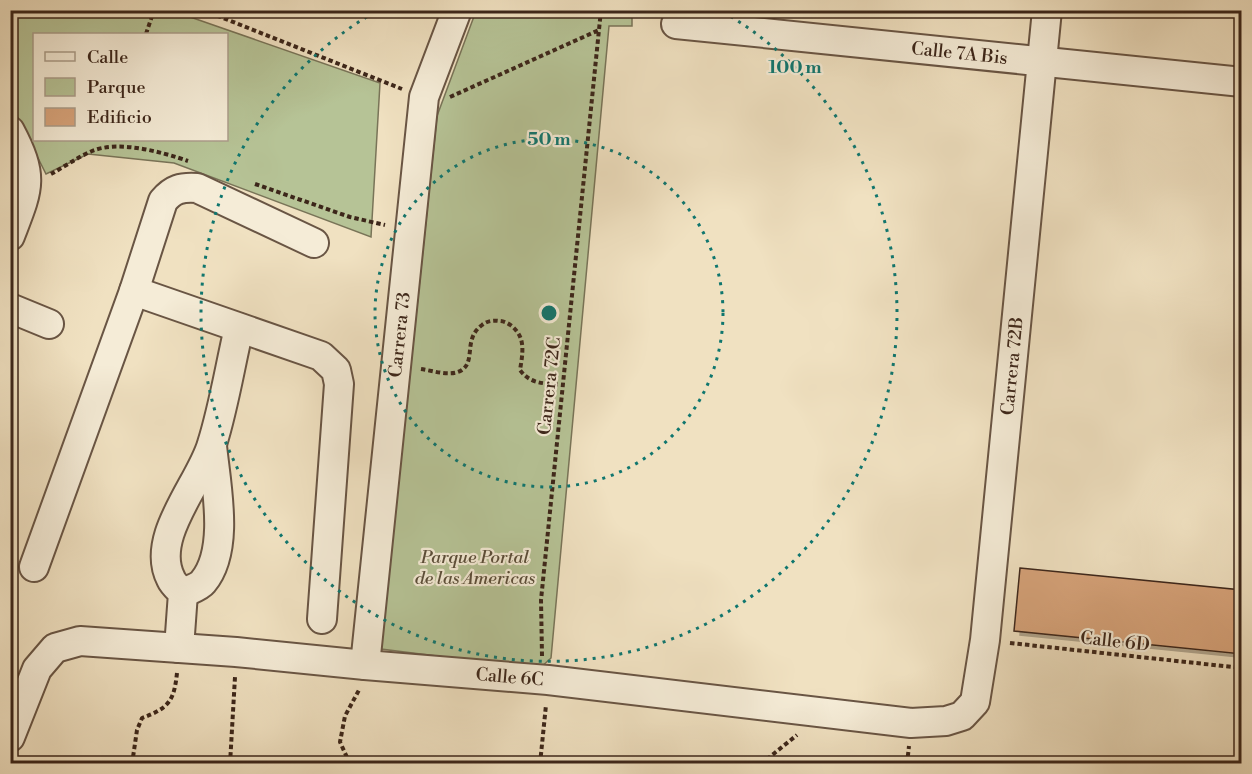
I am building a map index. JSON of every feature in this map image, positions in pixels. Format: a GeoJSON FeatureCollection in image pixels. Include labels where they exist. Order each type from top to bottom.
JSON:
{"type":"FeatureCollection","features":[{"type":"Feature","properties":{"kind":"street","name":"Carrera 73"},"geometry":{"type":"LineString","coordinates":[[365,665],[424,98],[457,10]]}},
{"type":"Feature","properties":{"kind":"street","name":"Carrera 72B"},"geometry":{"type":"LineString","coordinates":[[962,716],[975,702],[985,640],[1047,10]]}},
{"type":"Feature","properties":{"kind":"street","name":"Calle 7A Bis"},"geometry":{"type":"LineString","coordinates":[[676,24],[1242,82]]}},
{"type":"Feature","properties":{"kind":"street"},"geometry":{"type":"LineString","coordinates":[[10,131],[22,155],[27,172],[27,188],[10,236]]}},
{"type":"Feature","properties":{"kind":"street"},"geometry":{"type":"LineString","coordinates":[[34,567],[134,291],[163,201],[171,192],[182,187],[196,188],[314,243]]}},
{"type":"Feature","properties":{"kind":"street"},"geometry":{"type":"LineString","coordinates":[[134,291],[321,356],[336,370],[339,384],[322,619]]}},
{"type":"Feature","properties":{"kind":"street"},"geometry":{"type":"LineString","coordinates":[[10,308],[49,324]]}},
{"type":"Feature","properties":{"kind":"street"},"geometry":{"type":"LineString","coordinates":[[179,648],[183,593],[171,580],[166,561],[168,538],[212,446],[239,328]]}},
{"type":"Feature","properties":{"kind":"street"},"geometry":{"type":"LineString","coordinates":[[183,593],[202,584],[215,564],[219,537],[212,446]]}},
{"type":"Feature","properties":{"kind":"street","name":"Calle 6C"},"geometry":{"type":"LineString","coordinates":[[10,737],[37,669],[55,648],[80,641],[236,652],[548,680],[911,723],[946,721],[962,716]]}},
{"type":"Feature","properties":{"kind":"path"},"geometry":{"type":"LineString","coordinates":[[146,33],[154,10]]}},
{"type":"Feature","properties":{"kind":"path"},"geometry":{"type":"LineString","coordinates":[[203,10],[424,98],[440,99],[456,95],[600,30]]}},
{"type":"Feature","properties":{"kind":"path","name":"Carrera 72C"},"geometry":{"type":"LineString","coordinates":[[540,764],[548,680],[540,651],[541,600],[601,11]]}},
{"type":"Feature","properties":{"kind":"path"},"geometry":{"type":"LineString","coordinates":[[108,146],[110,141]]}},
{"type":"Feature","properties":{"kind":"path"},"geometry":{"type":"LineString","coordinates":[[397,366],[455,374],[465,368],[469,359],[470,340],[476,329],[486,322],[496,320],[504,321],[515,328],[520,336],[522,350],[520,370],[526,378],[532,382],[563,385]]}},
{"type":"Feature","properties":{"kind":"path","name":"Calle 6D"},"geometry":{"type":"LineString","coordinates":[[985,640],[1242,668]]}},
{"type":"Feature","properties":{"kind":"path"},"geometry":{"type":"LineString","coordinates":[[132,764],[137,730],[142,718],[162,711],[175,692],[179,648]]}},
{"type":"Feature","properties":{"kind":"path"},"geometry":{"type":"LineString","coordinates":[[230,764],[236,652]]}},
{"type":"Feature","properties":{"kind":"path"},"geometry":{"type":"LineString","coordinates":[[350,764],[340,742],[345,716],[359,691],[365,665]]}},
{"type":"Feature","properties":{"kind":"path"},"geometry":{"type":"LineString","coordinates":[[761,764],[824,714]]}},
{"type":"Feature","properties":{"kind":"green space"},"geometry":{"type":"Polygon","coordinates":[[[11,11],[173,11],[380,83],[371,237],[174,163],[88,154],[46,174],[11,104],[11,11]]]}},
{"type":"Feature","properties":{"kind":"green space","name":"Parque Portal de las Americas"},"geometry":{"type":"Polygon","coordinates":[[[476,11],[632,11],[632,26],[609,26],[551,658],[539,669],[381,649],[437,116],[476,11]]]}},
{"type":"Feature","properties":{"kind":"building"},"geometry":{"type":"Polygon","coordinates":[[[1020,568],[1242,590],[1242,654],[1014,631],[1020,568]]]}}]}
